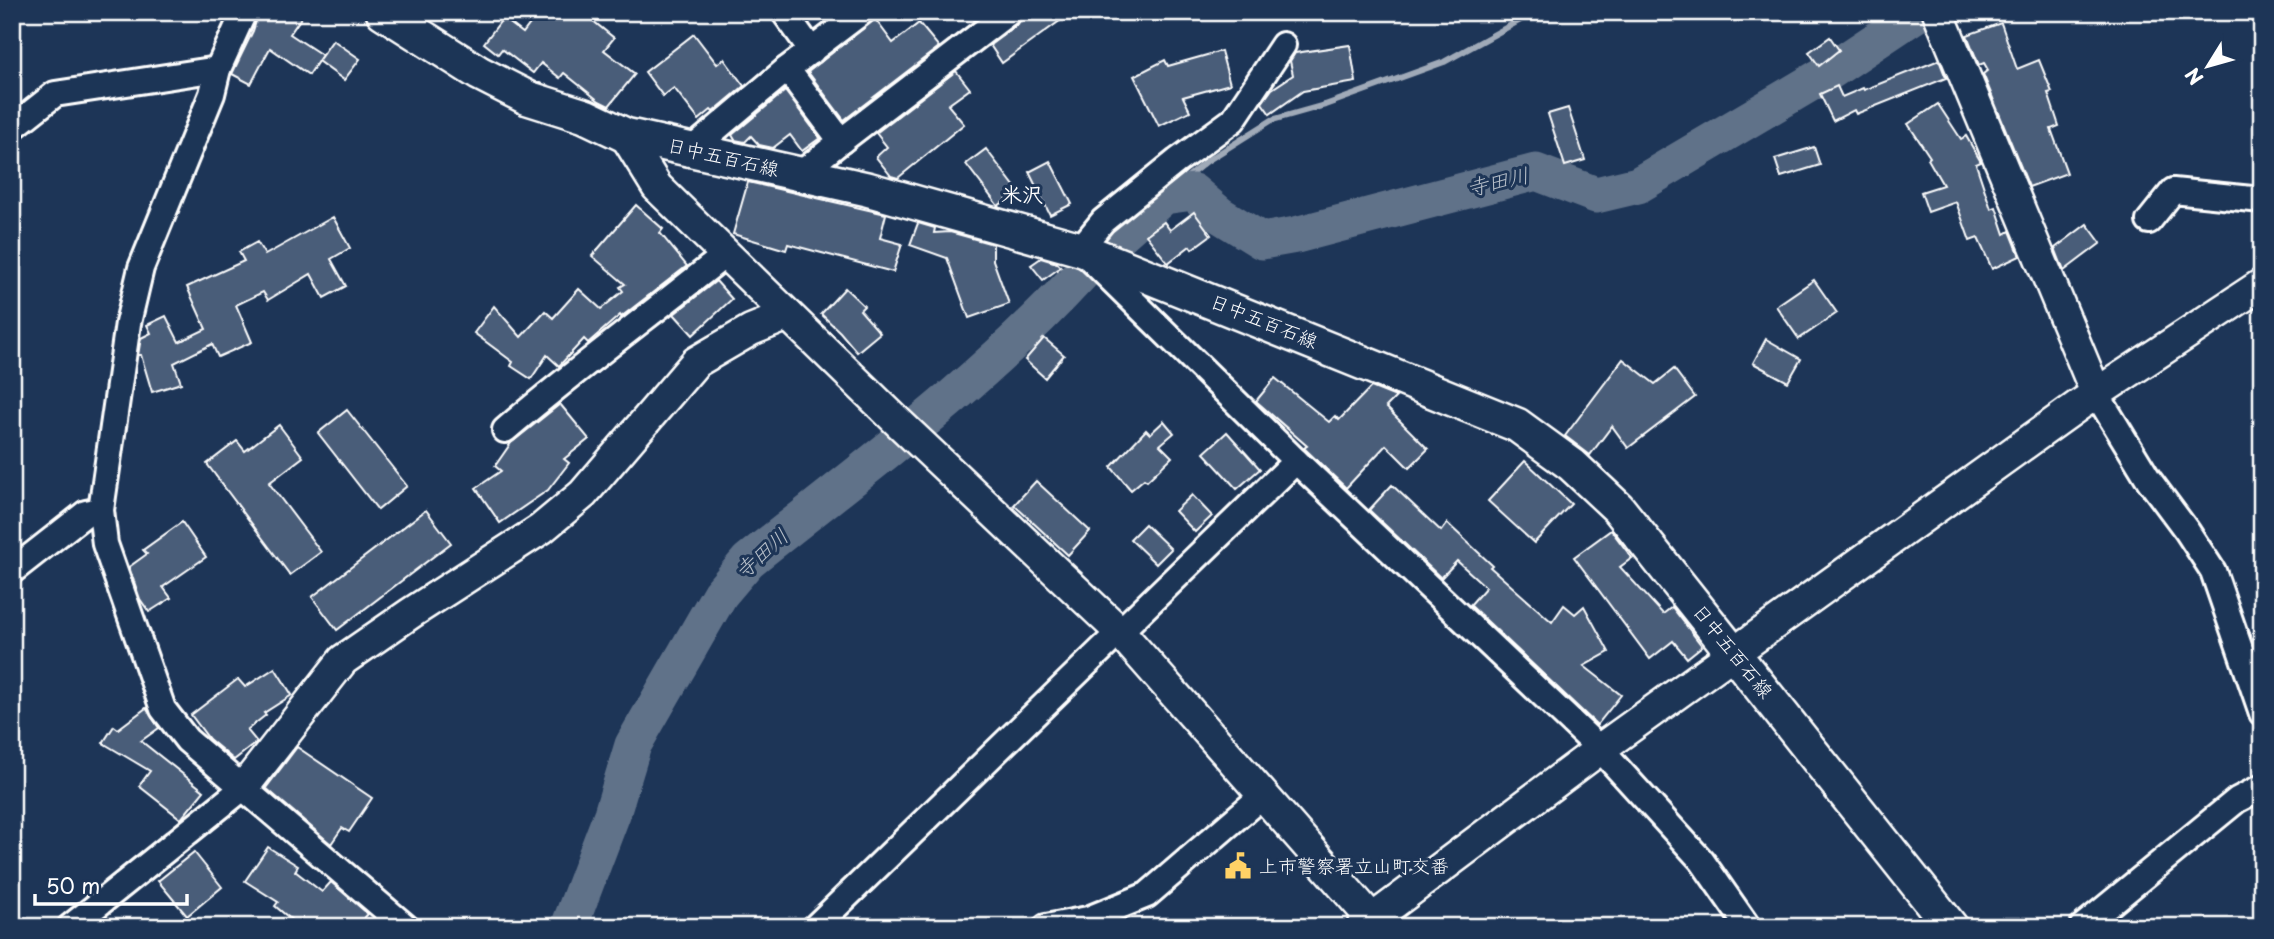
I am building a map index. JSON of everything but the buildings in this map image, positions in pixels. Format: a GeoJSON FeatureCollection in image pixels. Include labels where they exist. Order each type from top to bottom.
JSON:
{"type":"FeatureCollection","features":[{"type":"Feature","properties":{"kind":"main road","name":"日中五百石線"},"geometry":{"type":"LineString","coordinates":[[383,12],[479,73],[527,98],[585,116],[625,135],[867,188],[1080,249],[1517,425],[1572,465],[1618,508],[1951,927]]}},
{"type":"Feature","properties":{"kind":"street"},"geometry":{"type":"LineString","coordinates":[[244,12],[218,69],[212,94],[141,268],[128,323],[101,510],[105,544],[163,709],[187,740],[407,927]]}},
{"type":"Feature","properties":{"kind":"street"},"geometry":{"type":"LineString","coordinates":[[784,12],[812,51]]}},
{"type":"Feature","properties":{"kind":"street"},"geometry":{"type":"LineString","coordinates":[[691,150],[787,69],[862,12]]}},
{"type":"Feature","properties":{"kind":"street"},"geometry":{"type":"LineString","coordinates":[[800,174],[1009,12]]}},
{"type":"Feature","properties":{"kind":"street"},"geometry":{"type":"LineString","coordinates":[[1945,15],[2096,393],[2149,480],[2213,571],[2262,713]]}},
{"type":"Feature","properties":{"kind":"street"},"geometry":{"type":"LineString","coordinates":[[1283,45],[1233,120],[1103,221],[1080,249],[1296,461],[1600,749],[1702,861],[1748,927]]}},
{"type":"Feature","properties":{"kind":"street"},"geometry":{"type":"LineString","coordinates":[[12,128],[55,94],[218,69]]}},
{"type":"Feature","properties":{"kind":"street"},"geometry":{"type":"LineString","coordinates":[[787,69],[841,141]]}},
{"type":"Feature","properties":{"kind":"street"},"geometry":{"type":"LineString","coordinates":[[625,135],[657,187],[898,422],[1119,631],[1263,794],[1371,924],[1600,749],[2096,393],[2260,288]]}},
{"type":"Feature","properties":{"kind":"street"},"geometry":{"type":"LineString","coordinates":[[2149,221],[2173,191],[2262,200]]}},
{"type":"Feature","properties":{"kind":"street"},"geometry":{"type":"LineString","coordinates":[[505,429],[726,254]]}},
{"type":"Feature","properties":{"kind":"street"},"geometry":{"type":"LineString","coordinates":[[70,927],[243,788],[343,660],[411,612],[541,529],[583,494],[696,362],[751,330],[788,315]]}},
{"type":"Feature","properties":{"kind":"street"},"geometry":{"type":"LineString","coordinates":[[815,927],[1296,461]]}},
{"type":"Feature","properties":{"kind":"street"},"geometry":{"type":"LineString","coordinates":[[12,571],[86,513],[101,510]]}},
{"type":"Feature","properties":{"kind":"street"},"geometry":{"type":"LineString","coordinates":[[2082,927],[2237,800],[2262,787]]}},
{"type":"Feature","properties":{"kind":"street"},"geometry":{"type":"LineString","coordinates":[[1046,927],[1088,919],[1147,895],[1263,794]]}},
{"type":"Feature","properties":{"kind":"waterway"},"geometry":{"type":"LineString","coordinates":[[1164,196],[1207,161],[1272,120],[1325,105],[1444,62],[1535,12]]}},
{"type":"Feature","properties":{"kind":"waterway","name":"寺田川"},"geometry":{"type":"LineString","coordinates":[[1109,245],[1164,196],[1193,192],[1220,215],[1262,241],[1296,235],[1536,172],[1596,195],[1638,185],[1829,72],[1916,14]]}},
{"type":"Feature","properties":{"kind":"waterway","name":"寺田川"},"geometry":{"type":"LineString","coordinates":[[569,927],[612,814],[633,745],[720,594],[748,561],[962,388],[1043,314],[1081,274]]}},
{"type":"Feature","properties":{"kind":"place","name":"上市警察署立山町交番"},"geometry":{"type":"Point","coordinates":[1238,866]}},
{"type":"Feature","properties":{"kind":"district","name":"米沢"},"geometry":{"type":"Point","coordinates":[1022,195]}}]}
